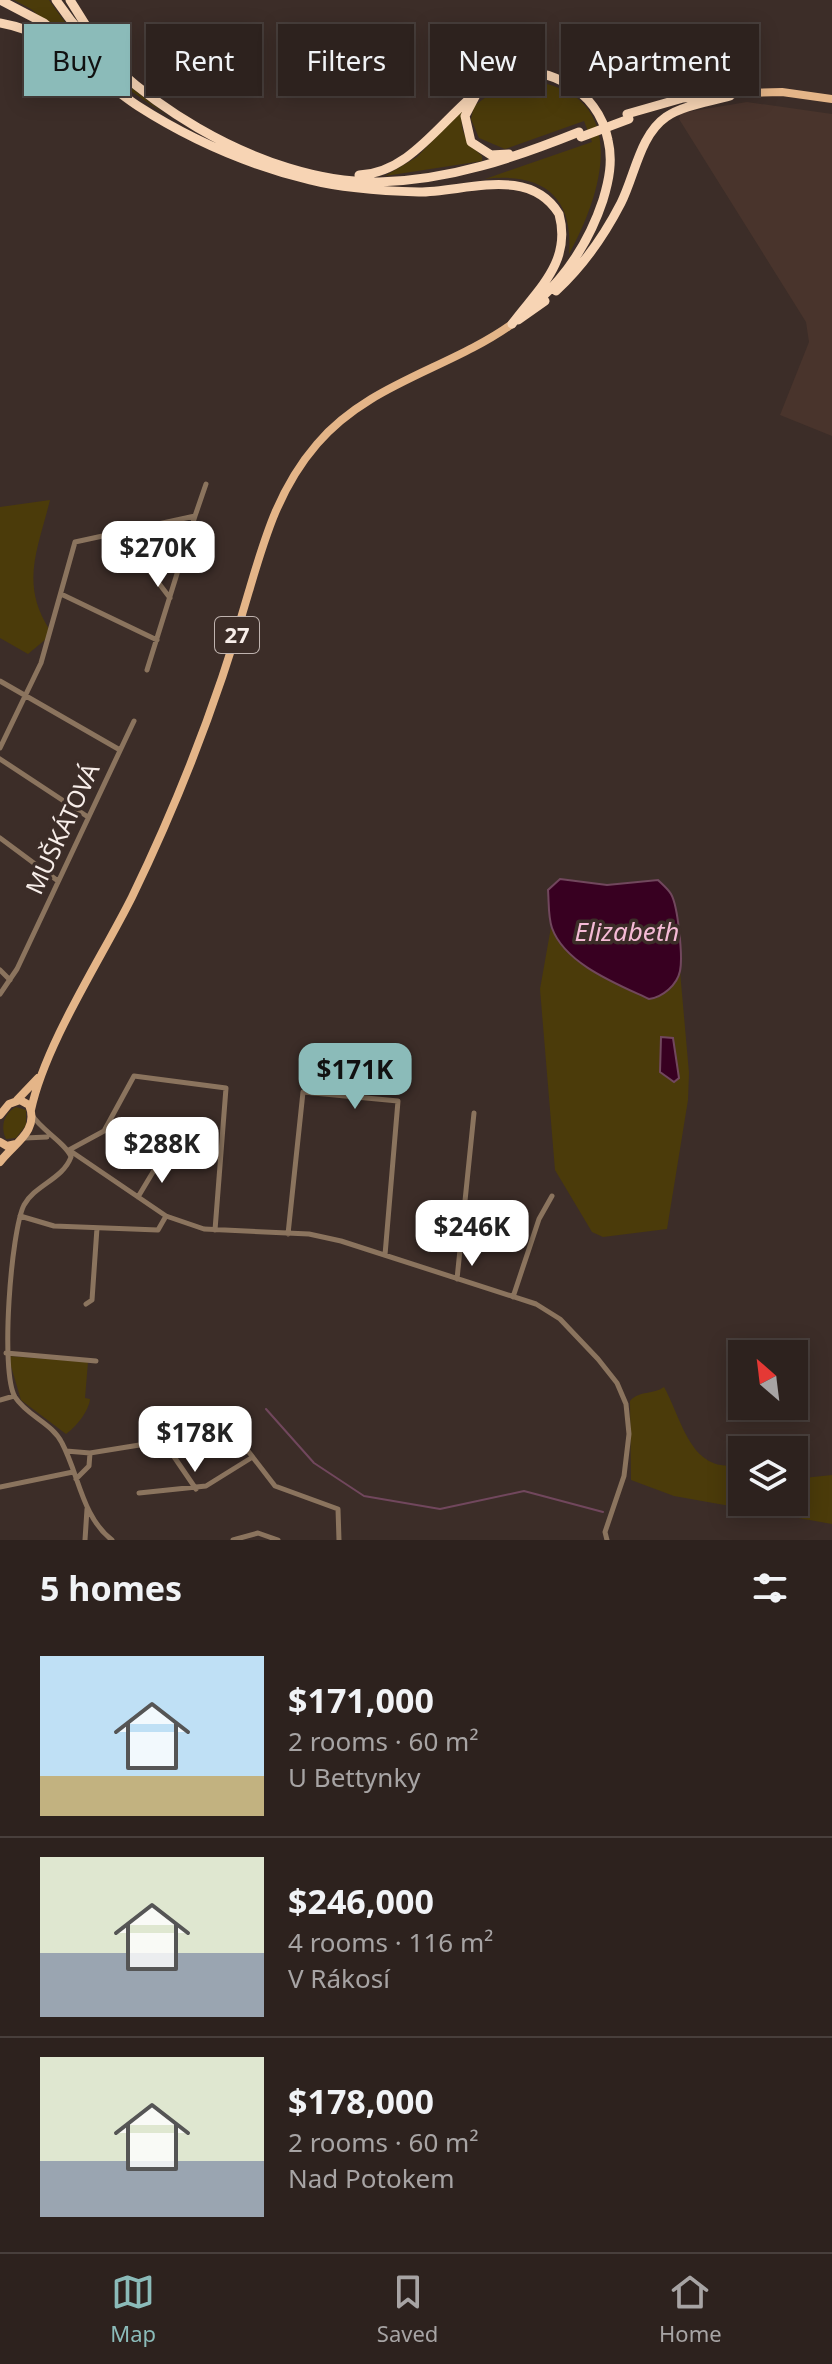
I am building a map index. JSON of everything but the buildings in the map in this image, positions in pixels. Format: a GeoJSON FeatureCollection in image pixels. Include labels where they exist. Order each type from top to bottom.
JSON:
{"type":"FeatureCollection","features":[{"type":"Feature","properties":{"kind":"highway"},"geometry":{"type":"LineString","coordinates":[[0,0],[44,23],[140,102],[184,132]]}},
{"type":"Feature","properties":{"kind":"highway"},"geometry":{"type":"LineString","coordinates":[[56,0],[94,47],[146,94]]}},
{"type":"Feature","properties":{"kind":"highway"},"geometry":{"type":"LineString","coordinates":[[70,0],[101,48],[146,94]]}},
{"type":"Feature","properties":{"kind":"highway"},"geometry":{"type":"LineString","coordinates":[[0,23],[37,32],[60,44],[137,105],[184,132],[253,164],[336,186],[419,192],[514,185],[536,191],[553,204],[562,225],[557,264],[546,284],[512,324]]}},
{"type":"Feature","properties":{"kind":"highway"},"geometry":{"type":"LineString","coordinates":[[512,324],[548,293],[584,244],[606,190],[609,147],[604,126],[593,106],[562,81],[545,77]]}},
{"type":"Feature","properties":{"kind":"highway"},"geometry":{"type":"LineString","coordinates":[[149,96],[217,140],[264,159],[346,180],[378,182],[457,173],[509,159],[628,116],[723,96]]}},
{"type":"Feature","properties":{"kind":"highway"},"geometry":{"type":"LineString","coordinates":[[319,174],[364,175],[393,168],[416,152],[472,96]]}},
{"type":"Feature","properties":{"kind":"highway"},"geometry":{"type":"LineString","coordinates":[[476,96],[467,109],[465,124],[471,142],[487,153],[506,155],[580,134]]}},
{"type":"Feature","properties":{"kind":"highway"},"geometry":{"type":"LineString","coordinates":[[512,324],[540,306],[590,254],[623,200],[650,132],[658,123],[681,110],[728,96]]}},
{"type":"Feature","properties":{"kind":"highway"},"geometry":{"type":"LineString","coordinates":[[382,189],[465,176],[511,164],[580,134]]}},
{"type":"Feature","properties":{"kind":"main road"},"geometry":{"type":"LineString","coordinates":[[759,93],[782,92],[832,99]]}},
{"type":"Feature","properties":{"kind":"main road","name":"27"},"geometry":{"type":"LineString","coordinates":[[0,1162],[29,1128],[41,1074],[130,900],[190,769],[236,637],[269,524],[286,487],[320,440],[357,408],[512,324]]}},
{"type":"Feature","properties":{"kind":"main road","name":"27"},"geometry":{"type":"LineString","coordinates":[[6,1108],[41,1074]]}},
{"type":"Feature","properties":{"kind":"main road","name":"27"},"geometry":{"type":"LineString","coordinates":[[6,1108],[26,1102],[32,1112]]}},
{"type":"Feature","properties":{"kind":"main road"},"geometry":{"type":"LineString","coordinates":[[0,1142],[7,1146],[19,1142]]}},
{"type":"Feature","properties":{"kind":"street"},"geometry":{"type":"LineString","coordinates":[[147,670],[206,484]]}},
{"type":"Feature","properties":{"kind":"street"},"geometry":{"type":"LineString","coordinates":[[0,748],[41,663],[75,542],[195,516]]}},
{"type":"Feature","properties":{"kind":"street"},"geometry":{"type":"LineString","coordinates":[[120,532],[170,598]]}},
{"type":"Feature","properties":{"kind":"street"},"geometry":{"type":"LineString","coordinates":[[61,594],[157,640]]}},
{"type":"Feature","properties":{"kind":"street"},"geometry":{"type":"LineString","coordinates":[[0,681],[120,750]]}},
{"type":"Feature","properties":{"kind":"street","name":"MUŠKÁTOVÁ"},"geometry":{"type":"LineString","coordinates":[[0,994],[10,980],[134,721]]}},
{"type":"Feature","properties":{"kind":"street"},"geometry":{"type":"LineString","coordinates":[[0,759],[88,817]]}},
{"type":"Feature","properties":{"kind":"street"},"geometry":{"type":"LineString","coordinates":[[0,838],[58,881]]}},
{"type":"Feature","properties":{"kind":"street"},"geometry":{"type":"LineString","coordinates":[[0,970],[10,980]]}},
{"type":"Feature","properties":{"kind":"street"},"geometry":{"type":"LineString","coordinates":[[69,1150],[104,1131],[134,1076],[226,1088],[215,1230]]}},
{"type":"Feature","properties":{"kind":"street"},"geometry":{"type":"LineString","coordinates":[[288,1234],[303,1092],[398,1101],[385,1255]]}},
{"type":"Feature","properties":{"kind":"street"},"geometry":{"type":"LineString","coordinates":[[32,1112],[51,1138],[166,1216],[215,1230],[330,1239],[536,1304],[560,1319],[617,1383],[626,1404],[628,1455],[605,1532],[607,1540]]}},
{"type":"Feature","properties":{"kind":"street"},"geometry":{"type":"LineString","coordinates":[[457,1279],[474,1113]]}},
{"type":"Feature","properties":{"kind":"street"},"geometry":{"type":"LineString","coordinates":[[19,1142],[36,1135],[51,1138]]}},
{"type":"Feature","properties":{"kind":"street"},"geometry":{"type":"LineString","coordinates":[[69,1150],[71,1157],[66,1167],[26,1201],[20,1216],[6,1353],[8,1382],[14,1396],[53,1431],[66,1451],[88,1508],[109,1540]]}},
{"type":"Feature","properties":{"kind":"street"},"geometry":{"type":"LineString","coordinates":[[138,1197],[162,1157]]}},
{"type":"Feature","properties":{"kind":"street"},"geometry":{"type":"LineString","coordinates":[[513,1297],[539,1219],[552,1196]]}},
{"type":"Feature","properties":{"kind":"street"},"geometry":{"type":"LineString","coordinates":[[20,1216],[54,1226],[158,1230],[166,1216]]}},
{"type":"Feature","properties":{"kind":"street"},"geometry":{"type":"LineString","coordinates":[[86,1304],[92,1300],[97,1228]]}},
{"type":"Feature","properties":{"kind":"street"},"geometry":{"type":"LineString","coordinates":[[6,1353],[96,1361]]}},
{"type":"Feature","properties":{"kind":"street"},"geometry":{"type":"LineString","coordinates":[[0,1401],[14,1396]]}},
{"type":"Feature","properties":{"kind":"street"},"geometry":{"type":"LineString","coordinates":[[218,1412],[275,1486],[338,1509],[339,1540]]}},
{"type":"Feature","properties":{"kind":"street"},"geometry":{"type":"LineString","coordinates":[[166,1439],[166,1445],[196,1489]]}},
{"type":"Feature","properties":{"kind":"street"},"geometry":{"type":"LineString","coordinates":[[66,1451],[90,1453],[158,1442]]}},
{"type":"Feature","properties":{"kind":"street"},"geometry":{"type":"LineString","coordinates":[[76,1479],[89,1466],[90,1453]]}},
{"type":"Feature","properties":{"kind":"street"},"geometry":{"type":"LineString","coordinates":[[139,1493],[196,1489],[251,1458]]}},
{"type":"Feature","properties":{"kind":"street"},"geometry":{"type":"LineString","coordinates":[[0,1487],[73,1472]]}},
{"type":"Feature","properties":{"kind":"street"},"geometry":{"type":"LineString","coordinates":[[85,1540],[88,1508]]}},
{"type":"Feature","properties":{"kind":"street"},"geometry":{"type":"LineString","coordinates":[[233,1540],[258,1533],[278,1540]]}},
{"type":"Feature","properties":{"kind":"shaded area"},"geometry":{"type":"Polygon","coordinates":[[[14,0],[49,0],[67,24],[49,24],[14,0]]]}},
{"type":"Feature","properties":{"kind":"shaded area"},"geometry":{"type":"Polygon","coordinates":[[[545,85],[559,88],[561,96],[571,96],[582,103],[595,122],[601,146],[599,173],[582,228],[569,254],[566,217],[560,203],[550,192],[538,184],[523,180],[485,179],[592,142],[584,121],[505,149],[479,138],[471,119],[474,106],[487,96],[545,96],[545,85]]]}},
{"type":"Feature","properties":{"kind":"shaded area"},"geometry":{"type":"Polygon","coordinates":[[[130,86],[138,93],[172,119],[130,90],[130,86]]]}},
{"type":"Feature","properties":{"kind":"shaded area"},"geometry":{"type":"Polygon","coordinates":[[[747,102],[832,114],[832,436],[780,415],[809,342],[806,322],[679,119],[681,113],[747,102]]]}},
{"type":"Feature","properties":{"kind":"shaded area"},"geometry":{"type":"Polygon","coordinates":[[[464,108],[464,135],[482,156],[482,161],[385,176],[417,157],[464,108]]]}},
{"type":"Feature","properties":{"kind":"shaded area"},"geometry":{"type":"Polygon","coordinates":[[[50,500],[37,550],[33,581],[40,612],[49,629],[46,639],[28,654],[0,638],[0,507],[50,500]]]}},
{"type":"Feature","properties":{"kind":"shaded area"},"geometry":{"type":"Polygon","coordinates":[[[551,927],[561,945],[669,991],[680,971],[689,1073],[688,1100],[667,1229],[603,1237],[592,1232],[555,1170],[540,989],[551,927]]]}},
{"type":"Feature","properties":{"kind":"shaded area"},"geometry":{"type":"Polygon","coordinates":[[[16,1107],[26,1110],[26,1125],[16,1138],[6,1139],[4,1121],[16,1107]]]}},
{"type":"Feature","properties":{"kind":"shaded area"},"geometry":{"type":"Polygon","coordinates":[[[8,1356],[88,1362],[85,1398],[90,1399],[89,1404],[70,1431],[66,1434],[21,1400],[8,1356]]]}},
{"type":"Feature","properties":{"kind":"shaded area"},"geometry":{"type":"Polygon","coordinates":[[[664,1387],[698,1452],[708,1460],[728,1465],[728,1506],[674,1496],[631,1480],[630,1401],[638,1395],[664,1387]]]}},
{"type":"Feature","properties":{"kind":"shaded area"},"geometry":{"type":"Polygon","coordinates":[[[832,1475],[832,1524],[787,1516],[808,1516],[808,1478],[832,1475]]]}},
{"type":"Feature","properties":{"kind":"water","name":"Elizabeth"},"geometry":{"type":"Polygon","coordinates":[[[560,879],[607,885],[658,880],[674,900],[678,920],[681,964],[669,990],[649,999],[593,971],[568,952],[552,928],[549,914],[548,890],[560,879]]]}},
{"type":"Feature","properties":{"kind":"water"},"geometry":{"type":"Polygon","coordinates":[[[661,1037],[673,1038],[679,1078],[674,1082],[660,1072],[661,1037]]]}},
{"type":"Feature","properties":{"kind":"waterway"},"geometry":{"type":"LineString","coordinates":[[266,1409],[314,1463],[364,1496],[440,1509],[524,1491],[603,1512]]}}]}
